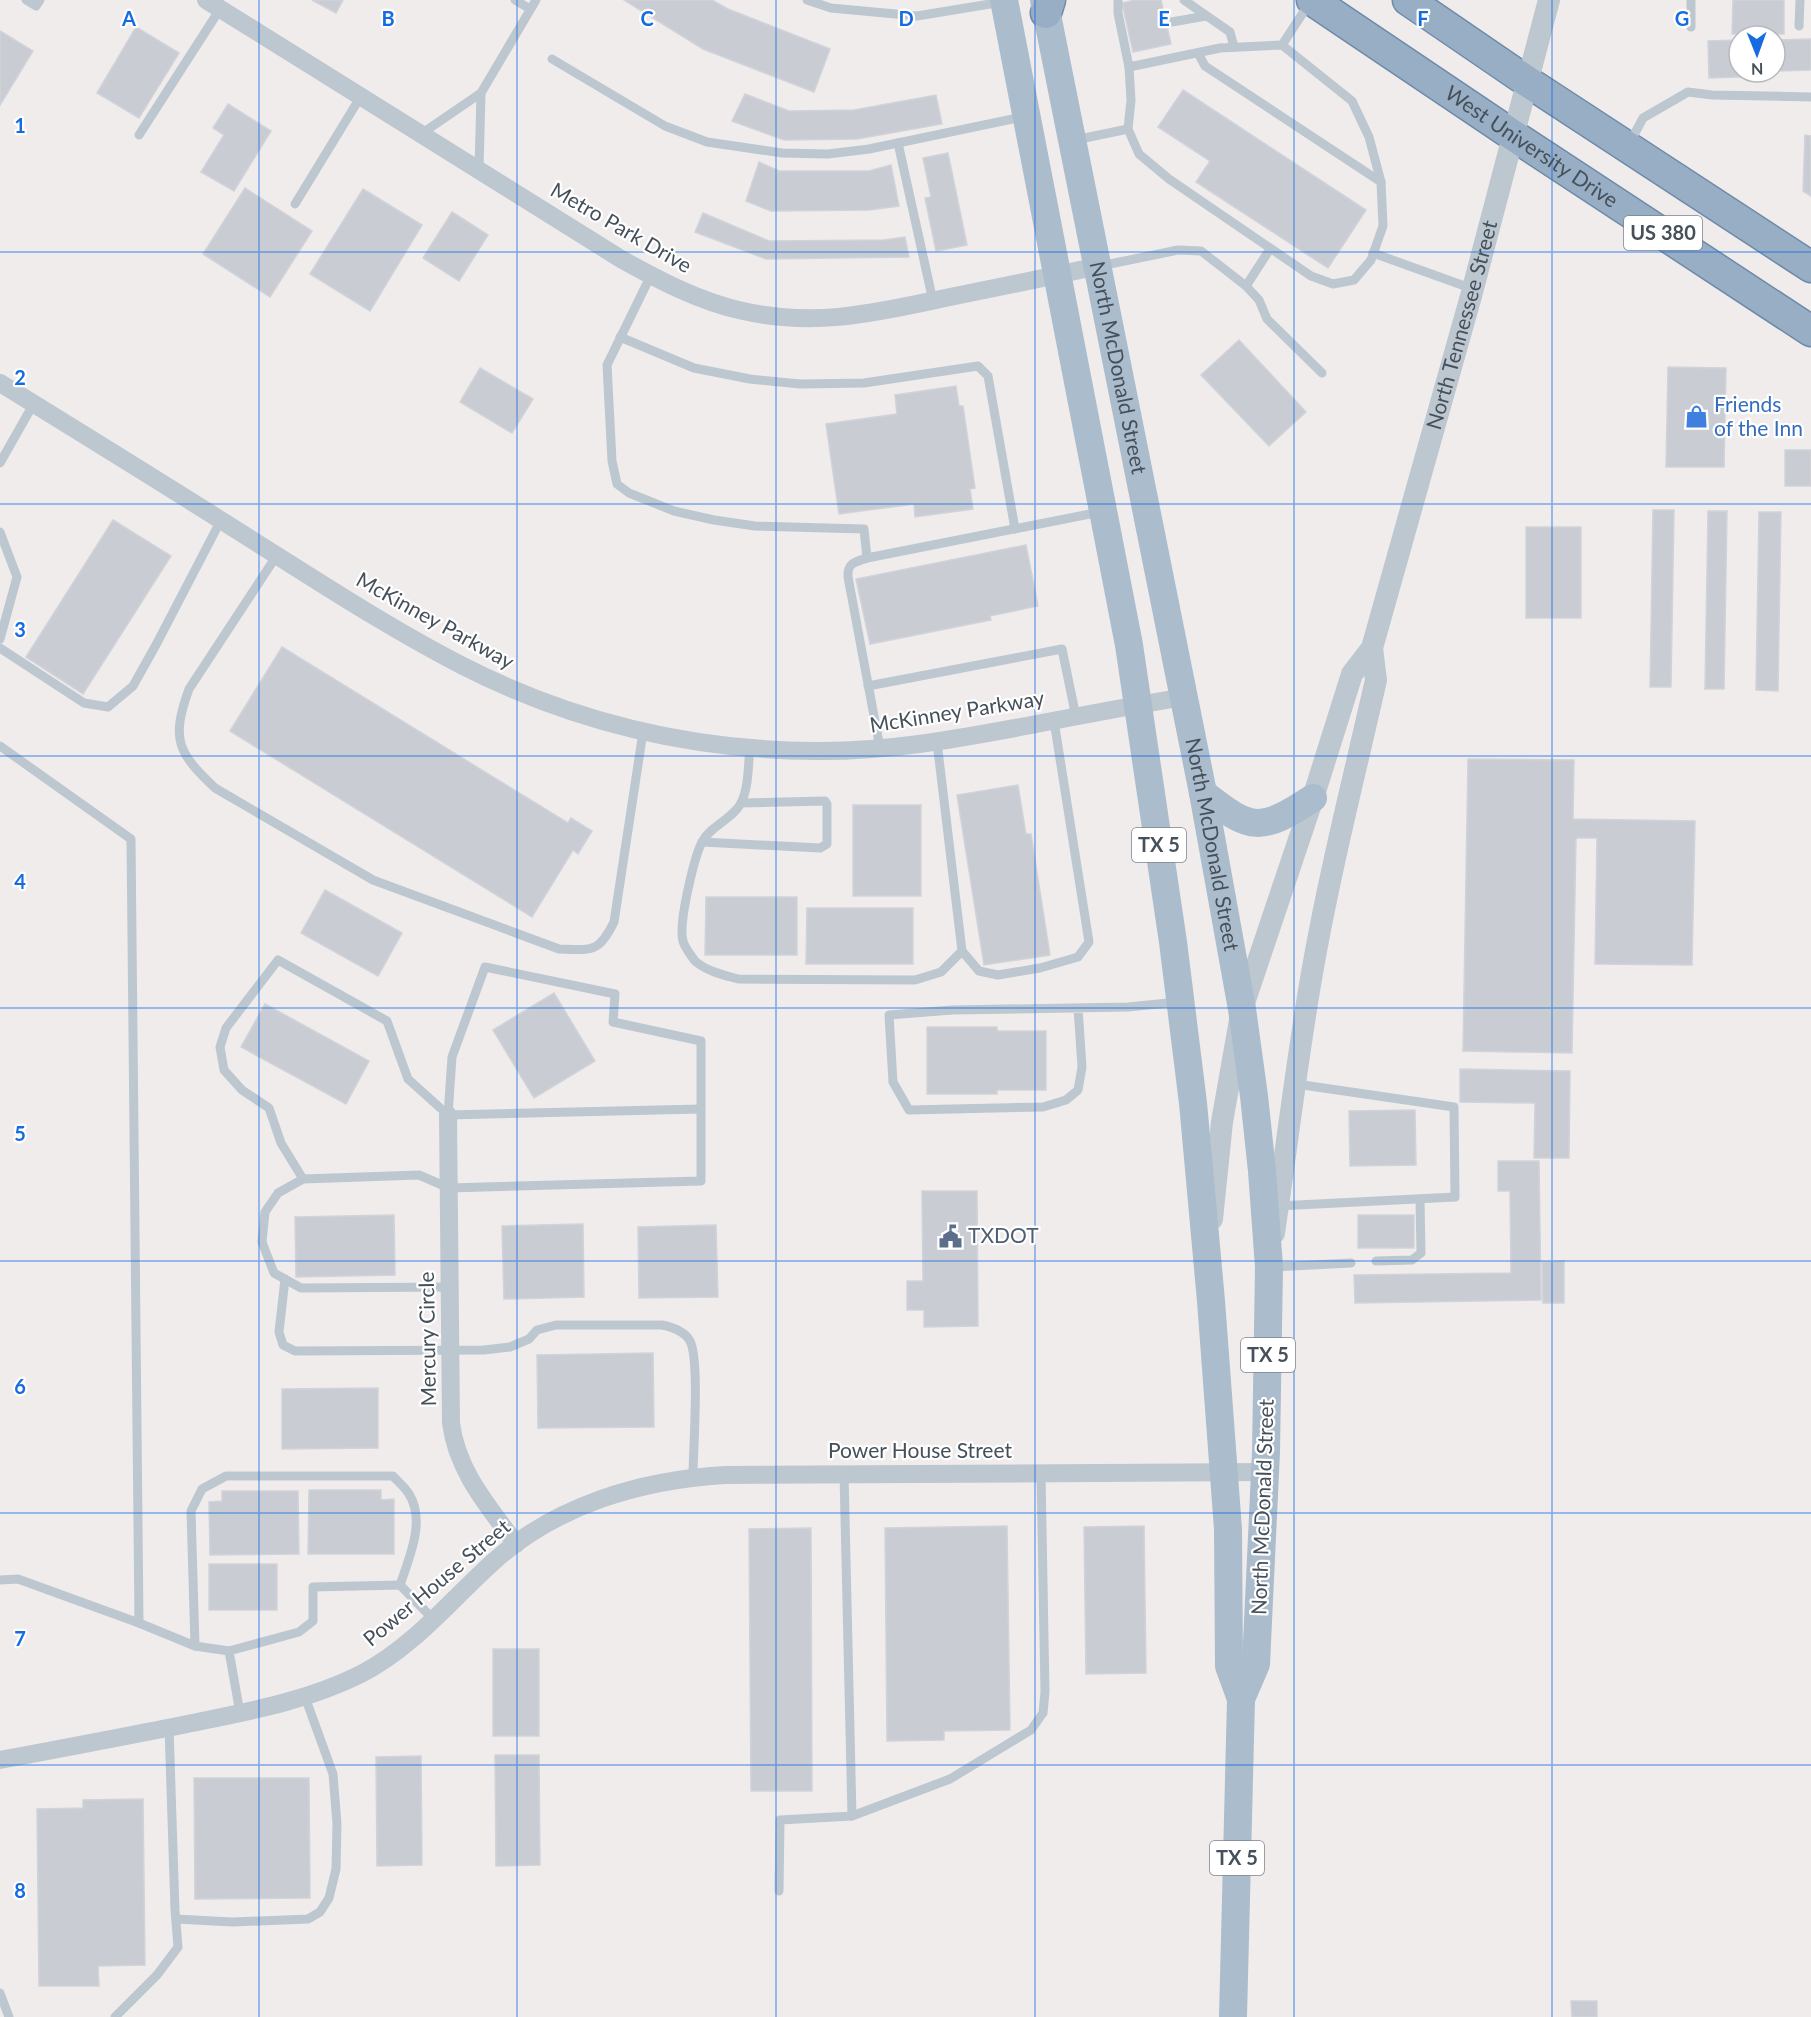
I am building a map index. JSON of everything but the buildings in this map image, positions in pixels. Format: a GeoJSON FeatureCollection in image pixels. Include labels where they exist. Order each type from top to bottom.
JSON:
{"type":"FeatureCollection","features":[{"type":"Feature","properties":{"kind":"highway","name":"West University Drive"},"geometry":{"type":"LineString","coordinates":[[1312,0],[1811,331]]}},
{"type":"Feature","properties":{"kind":"highway","name":"US 380"},"geometry":{"type":"LineString","coordinates":[[1408,0],[1528,82],[1811,267]]}},
{"type":"Feature","properties":{"kind":"main road","name":"North McDonald Street"},"geometry":{"type":"LineString","coordinates":[[1004,1],[1059,275],[1139,705],[1193,1103],[1224,1473],[1229,1572],[1229,1666],[1241,1699],[1233,2017]]}},
{"type":"Feature","properties":{"kind":"main road","name":"North McDonald Street"},"geometry":{"type":"LineString","coordinates":[[1047,4],[1072,141],[1203,793],[1242,1009],[1262,1171],[1269,1267],[1266,1472],[1257,1664],[1241,1699]]}},
{"type":"Feature","properties":{"kind":"main road"},"geometry":{"type":"LineString","coordinates":[[1203,793],[1236,818],[1257,823],[1282,818],[1313,798]]}},
{"type":"Feature","properties":{"kind":"street","name":"North Tennessee Street"},"geometry":{"type":"LineString","coordinates":[[1372,648],[1473,289],[1549,0]]}},
{"type":"Feature","properties":{"kind":"street","name":"Metro Park Drive"},"geometry":{"type":"LineString","coordinates":[[213,4],[621,259],[651,275],[723,306],[788,318],[835,319],[882,312],[1098,266]]}},
{"type":"Feature","properties":{"kind":"street","name":"McKinney Parkway"},"geometry":{"type":"LineString","coordinates":[[0,383],[420,643],[470,670],[513,689],[569,710],[643,732],[678,740],[750,748],[817,751],[880,748],[937,742],[1184,697]]}},
{"type":"Feature","properties":{"kind":"street"},"geometry":{"type":"LineString","coordinates":[[1207,1256],[1222,1122],[1242,1009],[1352,674],[1372,648]]}},
{"type":"Feature","properties":{"kind":"street"},"geometry":{"type":"LineString","coordinates":[[1269,1267],[1312,970],[1376,680],[1372,648]]}},
{"type":"Feature","properties":{"kind":"street","name":"Mercury Circle"},"geometry":{"type":"LineString","coordinates":[[448,1115],[453,1440],[476,1490],[516,1544]]}},
{"type":"Feature","properties":{"kind":"street","name":"Power House Street"},"geometry":{"type":"LineString","coordinates":[[0,1760],[240,1713],[305,1697],[363,1673],[412,1640],[493,1562],[516,1544],[540,1528],[588,1504],[639,1487],[693,1477],[1266,1472]]}},
{"type":"Feature","properties":{"kind":"lane"},"geometry":{"type":"LineString","coordinates":[[26,0],[36,6],[40,0]]}},
{"type":"Feature","properties":{"kind":"lane"},"geometry":{"type":"LineString","coordinates":[[515,0],[530,9]]}},
{"type":"Feature","properties":{"kind":"lane"},"geometry":{"type":"LineString","coordinates":[[421,134],[481,93],[536,0]]}},
{"type":"Feature","properties":{"kind":"lane"},"geometry":{"type":"LineString","coordinates":[[807,0],[831,8],[917,16],[1004,1]]}},
{"type":"Feature","properties":{"kind":"lane"},"geometry":{"type":"LineString","coordinates":[[1118,0],[1125,31],[1129,67],[1131,100],[1128,129],[1139,154],[1169,179],[1311,276],[1333,284],[1354,280],[1371,260],[1383,226],[1381,182],[1369,137],[1352,101],[1281,45],[1234,46],[1129,67]]}},
{"type":"Feature","properties":{"kind":"lane"},"geometry":{"type":"LineString","coordinates":[[1184,0],[1230,32],[1234,46]]}},
{"type":"Feature","properties":{"kind":"lane"},"geometry":{"type":"LineString","coordinates":[[1281,45],[1312,0]]}},
{"type":"Feature","properties":{"kind":"lane"},"geometry":{"type":"LineString","coordinates":[[1691,0],[1691,27]]}},
{"type":"Feature","properties":{"kind":"lane"},"geometry":{"type":"LineString","coordinates":[[1799,26],[1800,0]]}},
{"type":"Feature","properties":{"kind":"lane"},"geometry":{"type":"LineString","coordinates":[[140,135],[213,4]]}},
{"type":"Feature","properties":{"kind":"lane"},"geometry":{"type":"LineString","coordinates":[[1166,23],[1206,16]]}},
{"type":"Feature","properties":{"kind":"lane"},"geometry":{"type":"LineString","coordinates":[[1198,53],[1205,66],[1381,182]]}},
{"type":"Feature","properties":{"kind":"lane"},"geometry":{"type":"LineString","coordinates":[[552,59],[665,126],[707,142],[782,153],[828,154],[898,143],[1027,116]]}},
{"type":"Feature","properties":{"kind":"lane"},"geometry":{"type":"LineString","coordinates":[[1628,146],[1643,118],[1688,92],[1712,95],[1811,97]]}},
{"type":"Feature","properties":{"kind":"lane"},"geometry":{"type":"LineString","coordinates":[[479,169],[481,93]]}},
{"type":"Feature","properties":{"kind":"lane"},"geometry":{"type":"LineString","coordinates":[[295,204],[361,96]]}},
{"type":"Feature","properties":{"kind":"lane"},"geometry":{"type":"LineString","coordinates":[[1072,141],[1128,129]]}},
{"type":"Feature","properties":{"kind":"lane"},"geometry":{"type":"LineString","coordinates":[[898,143],[933,301]]}},
{"type":"Feature","properties":{"kind":"lane"},"geometry":{"type":"LineString","coordinates":[[1246,286],[1270,249]]}},
{"type":"Feature","properties":{"kind":"lane"},"geometry":{"type":"LineString","coordinates":[[1098,266],[1178,250],[1200,251],[1246,286],[1258,300],[1267,319],[1322,373]]}},
{"type":"Feature","properties":{"kind":"lane"},"geometry":{"type":"LineString","coordinates":[[1373,253],[1473,289]]}},
{"type":"Feature","properties":{"kind":"lane"},"geometry":{"type":"LineString","coordinates":[[651,275],[607,365],[612,461],[617,484],[629,493],[674,511],[714,520],[755,526],[864,529],[867,558]]}},
{"type":"Feature","properties":{"kind":"lane"},"geometry":{"type":"LineString","coordinates":[[620,337],[694,368],[750,379],[800,384],[864,382],[978,366],[988,376],[1015,529]]}},
{"type":"Feature","properties":{"kind":"lane"},"geometry":{"type":"LineString","coordinates":[[0,462],[34,404]]}},
{"type":"Feature","properties":{"kind":"lane"},"geometry":{"type":"LineString","coordinates":[[880,748],[847,569],[852,563],[867,558],[1104,511]]}},
{"type":"Feature","properties":{"kind":"lane"},"geometry":{"type":"LineString","coordinates":[[0,648],[84,703],[108,707],[133,686],[221,520]]}},
{"type":"Feature","properties":{"kind":"lane"},"geometry":{"type":"LineString","coordinates":[[0,532],[17,577],[0,639]]}},
{"type":"Feature","properties":{"kind":"lane"},"geometry":{"type":"LineString","coordinates":[[277,555],[189,689],[178,730],[181,744],[195,769],[215,788],[373,880],[559,949],[595,948],[605,941],[614,922],[643,732]]}},
{"type":"Feature","properties":{"kind":"lane"},"geometry":{"type":"LineString","coordinates":[[868,686],[1062,649],[1076,717]]}},
{"type":"Feature","properties":{"kind":"lane"},"geometry":{"type":"LineString","coordinates":[[937,742],[962,951],[979,971],[998,975],[1040,968],[1078,957],[1089,942],[1054,721]]}},
{"type":"Feature","properties":{"kind":"lane"},"geometry":{"type":"LineString","coordinates":[[0,746],[131,839],[139,1623]]}},
{"type":"Feature","properties":{"kind":"lane"},"geometry":{"type":"LineString","coordinates":[[750,748],[746,785],[741,803],[712,829],[702,843],[683,908],[683,942],[695,960],[713,971],[738,979],[915,980],[940,972],[951,964],[962,951]]}},
{"type":"Feature","properties":{"kind":"lane"},"geometry":{"type":"LineString","coordinates":[[702,843],[820,848],[827,844],[827,804],[825,801],[741,803]]}},
{"type":"Feature","properties":{"kind":"lane"},"geometry":{"type":"LineString","coordinates":[[303,1179],[281,1143],[269,1108],[242,1090],[224,1070],[220,1047],[226,1028],[278,960],[387,1021],[408,1079],[448,1115],[701,1109]]}},
{"type":"Feature","properties":{"kind":"lane"},"geometry":{"type":"LineString","coordinates":[[448,1115],[452,1057],[485,967],[615,994],[613,1022],[701,1041],[701,1181],[449,1188],[419,1175],[303,1179],[278,1193],[265,1212],[262,1242],[274,1273],[301,1288],[450,1287]]}},
{"type":"Feature","properties":{"kind":"lane"},"geometry":{"type":"LineString","coordinates":[[1078,1008],[1082,1067],[1078,1090],[1066,1101],[1043,1107],[909,1110],[893,1082],[889,1015],[952,1010],[1128,1007],[1180,1002]]}},
{"type":"Feature","properties":{"kind":"lane"},"geometry":{"type":"LineString","coordinates":[[1278,1206],[1455,1197],[1454,1107],[1294,1083]]}},
{"type":"Feature","properties":{"kind":"lane"},"geometry":{"type":"LineString","coordinates":[[1376,1261],[1412,1260],[1421,1253],[1420,1199]]}},
{"type":"Feature","properties":{"kind":"lane"},"geometry":{"type":"LineString","coordinates":[[1269,1267],[1351,1263]]}},
{"type":"Feature","properties":{"kind":"lane"},"geometry":{"type":"LineString","coordinates":[[285,1279],[279,1332],[283,1344],[295,1352],[484,1350],[510,1347],[529,1339],[537,1330],[556,1325],[662,1325],[675,1328],[690,1340],[695,1361],[693,1477]]}},
{"type":"Feature","properties":{"kind":"lane"},"geometry":{"type":"LineString","coordinates":[[779,1892],[780,1820],[852,1816],[950,1779],[1031,1730],[1043,1713],[1045,1692],[1041,1473]]}},
{"type":"Feature","properties":{"kind":"lane"},"geometry":{"type":"LineString","coordinates":[[844,1474],[852,1816]]}},
{"type":"Feature","properties":{"kind":"lane"},"geometry":{"type":"LineString","coordinates":[[195,1646],[191,1511],[202,1489],[226,1476],[393,1476],[409,1494],[417,1513],[414,1543],[400,1585]]}},
{"type":"Feature","properties":{"kind":"lane"},"geometry":{"type":"LineString","coordinates":[[0,1580],[18,1580],[139,1623],[195,1646],[229,1651],[299,1632],[313,1621],[313,1587],[400,1585],[433,1619]]}},
{"type":"Feature","properties":{"kind":"lane"},"geometry":{"type":"LineString","coordinates":[[229,1651],[240,1713]]}},
{"type":"Feature","properties":{"kind":"lane"},"geometry":{"type":"LineString","coordinates":[[176,1919],[232,1922],[308,1919],[320,1912],[329,1898],[336,1869],[337,1824],[333,1773],[305,1697]]}},
{"type":"Feature","properties":{"kind":"lane"},"geometry":{"type":"LineString","coordinates":[[115,2017],[157,1975],[178,1947],[169,1727]]}},
{"type":"Feature","properties":{"kind":"lane"},"geometry":{"type":"LineString","coordinates":[[0,1993],[9,2017]]}},
{"type":"Feature","properties":{"kind":"place","name":"Friends of the Inn"},"geometry":{"type":"Point","coordinates":[1696,417]}},
{"type":"Feature","properties":{"kind":"place","name":"TXDOT"},"geometry":{"type":"Point","coordinates":[950,1236]}}]}
